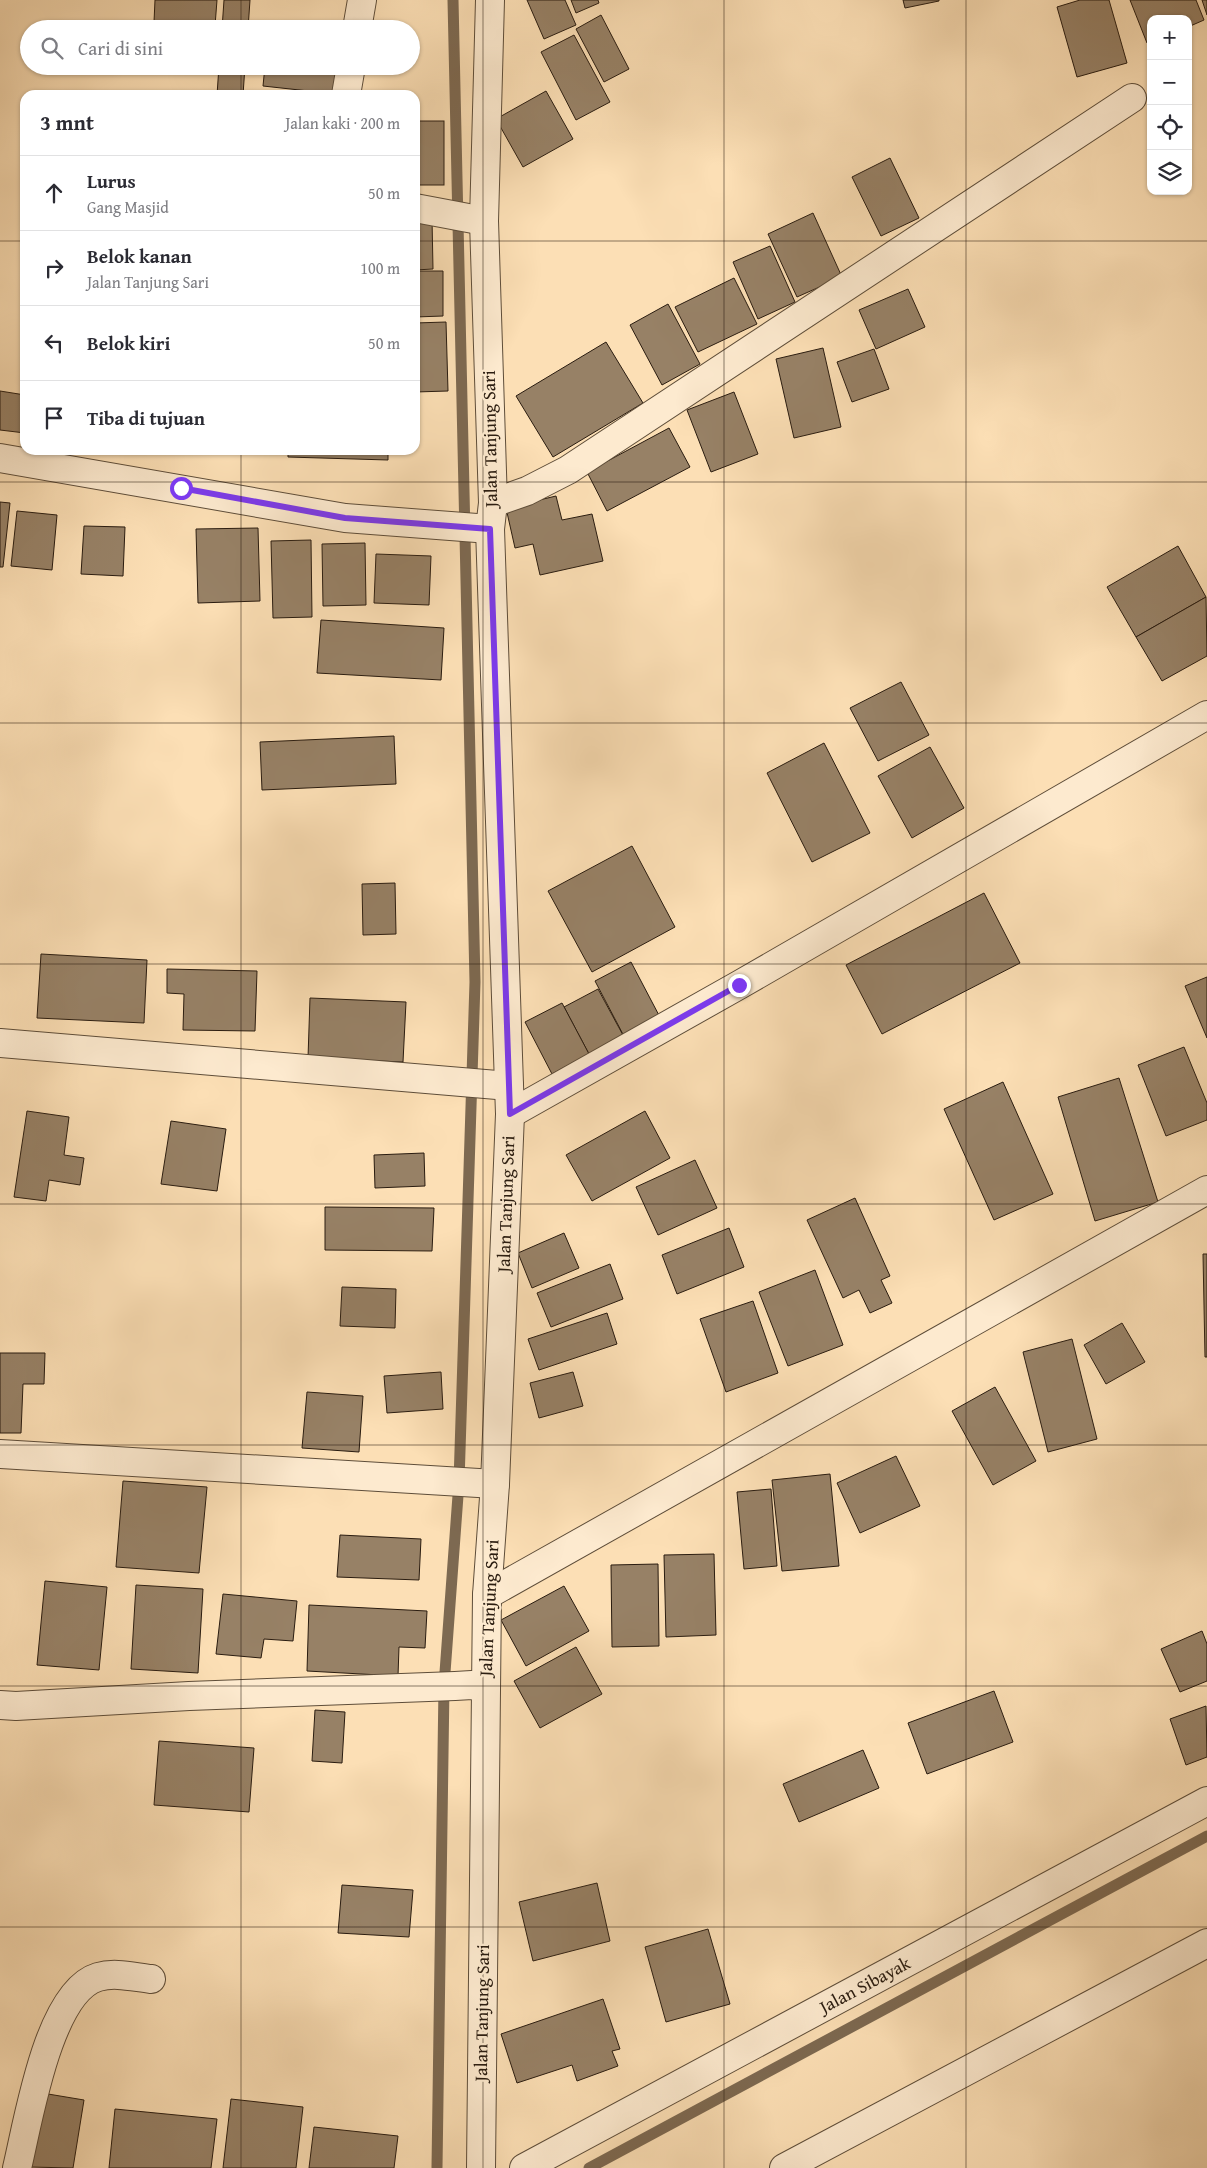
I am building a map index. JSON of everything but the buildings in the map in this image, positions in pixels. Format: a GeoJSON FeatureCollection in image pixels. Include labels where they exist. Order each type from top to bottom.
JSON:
{"type":"FeatureCollection","features":[{"type":"Feature","properties":{"kind":"street"},"geometry":{"type":"LineString","coordinates":[[359,20],[362,0]]}},
{"type":"Feature","properties":{"kind":"street","name":"Jalan Tanjung Sari"},"geometry":{"type":"LineString","coordinates":[[481,2168],[471,1686],[487,1595],[482,1484],[510,1114],[490,1084],[491,516],[466,218],[490,0]]}},
{"type":"Feature","properties":{"kind":"street"},"geometry":{"type":"LineString","coordinates":[[347,90],[349,75]]}},
{"type":"Feature","properties":{"kind":"street"},"geometry":{"type":"LineString","coordinates":[[0,458],[345,518],[491,516],[527,491],[568,470],[1132,98]]}},
{"type":"Feature","properties":{"kind":"street"},"geometry":{"type":"LineString","coordinates":[[420,209],[466,218]]}},
{"type":"Feature","properties":{"kind":"street"},"geometry":{"type":"LineString","coordinates":[[510,1114],[739,985],[1207,715]]}},
{"type":"Feature","properties":{"kind":"street"},"geometry":{"type":"LineString","coordinates":[[0,1043],[490,1084]]}},
{"type":"Feature","properties":{"kind":"street"},"geometry":{"type":"LineString","coordinates":[[487,1595],[1207,1190]]}},
{"type":"Feature","properties":{"kind":"street"},"geometry":{"type":"LineString","coordinates":[[0,1454],[482,1484]]}},
{"type":"Feature","properties":{"kind":"street"},"geometry":{"type":"LineString","coordinates":[[0,1705],[16,1706],[189,1696],[471,1686]]}},
{"type":"Feature","properties":{"kind":"street","name":"Jalan Sibayak"},"geometry":{"type":"LineString","coordinates":[[524,2168],[1207,1802]]}},
{"type":"Feature","properties":{"kind":"street"},"geometry":{"type":"LineString","coordinates":[[784,2168],[1207,1943]]}},
{"type":"Feature","properties":{"kind":"street"},"geometry":{"type":"LineString","coordinates":[[17,2168],[49,2040],[59,2018],[72,1999],[83,1985],[97,1977],[114,1974],[151,1979]]}},
{"type":"Feature","properties":{"kind":"waterway"},"geometry":{"type":"LineString","coordinates":[[437,2167],[444,1686],[459,1482],[475,982],[453,0]]}},
{"type":"Feature","properties":{"kind":"waterway"},"geometry":{"type":"LineString","coordinates":[[589,2168],[1207,1836]]}},
{"type":"Feature","properties":{"kind":"route"},"geometry":{"type":"LineString","coordinates":[[181,488],[345,518],[490,529],[510,1114],[739,985]]}}]}
